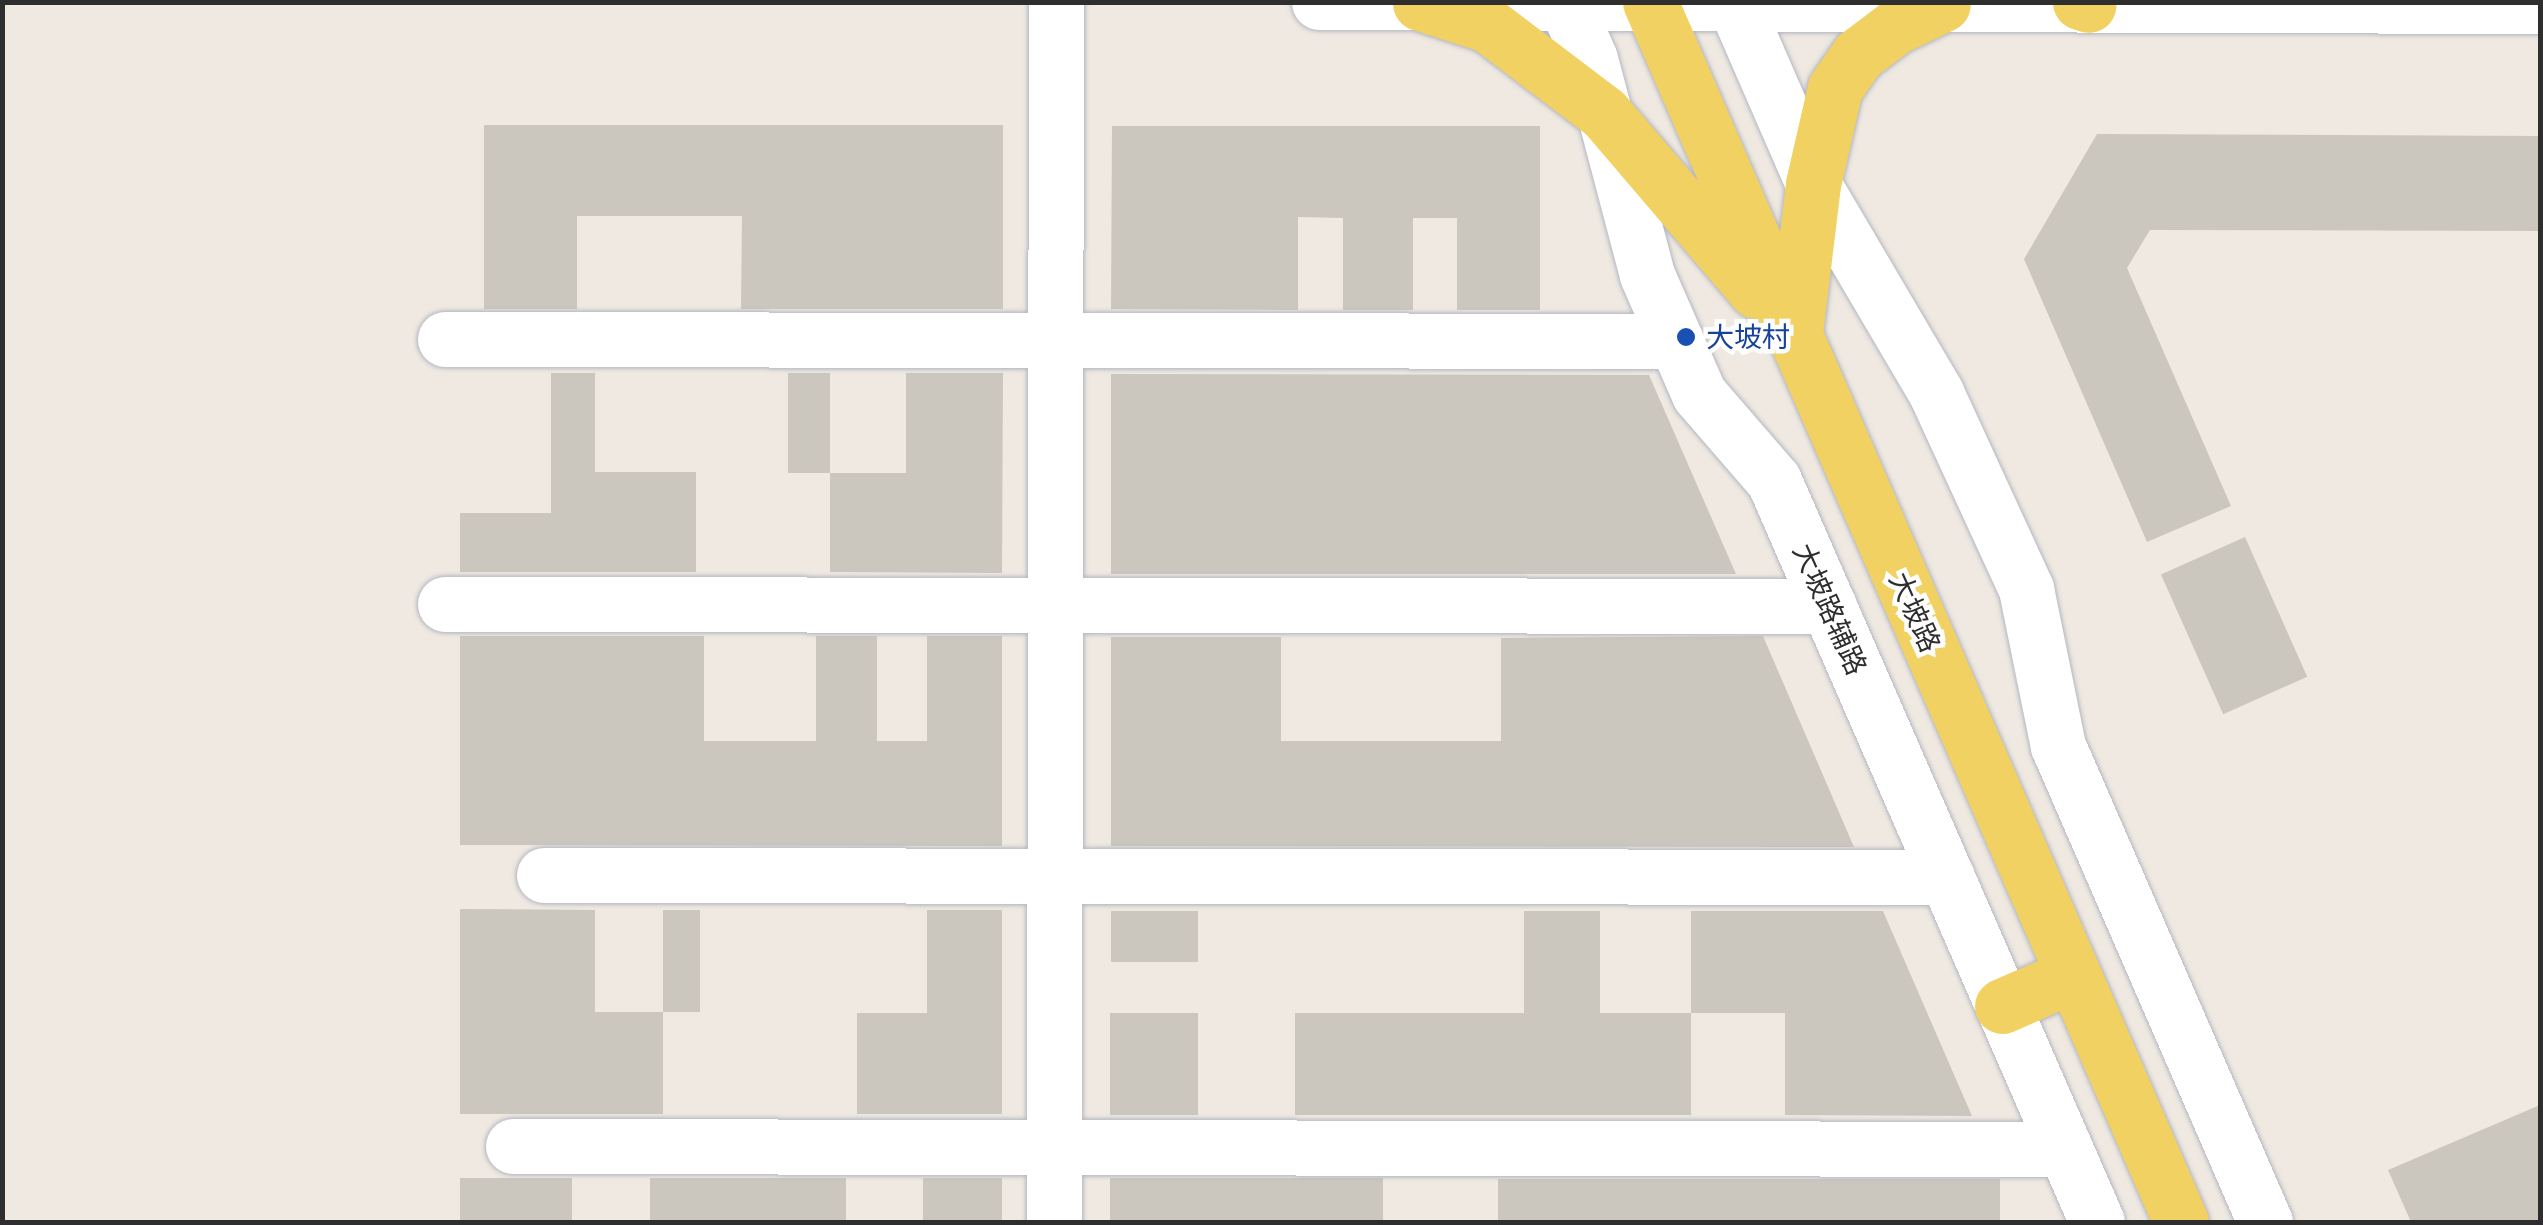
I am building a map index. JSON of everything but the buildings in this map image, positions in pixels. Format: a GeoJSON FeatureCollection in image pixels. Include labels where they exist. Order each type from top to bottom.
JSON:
{"type":"FeatureCollection","features":[{"type":"Feature","properties":{"kind":"main road"},"geometry":{"type":"LineString","coordinates":[[1420,3],[1488,25],[1604,112],[1795,336]]}},
{"type":"Feature","properties":{"kind":"main road","name":"大坡路"},"geometry":{"type":"LineString","coordinates":[[1650,3],[2181,1222]]}},
{"type":"Feature","properties":{"kind":"main road"},"geometry":{"type":"LineString","coordinates":[[1795,336],[1813,184],[1835,88],[1858,54],[1895,26],[1944,4]]}},
{"type":"Feature","properties":{"kind":"main road"},"geometry":{"type":"LineString","coordinates":[[2002,1006],[2073,975]]}},
{"type":"Feature","properties":{"kind":"street"},"geometry":{"type":"LineString","coordinates":[[1054,1222],[1056,2]]}},
{"type":"Feature","properties":{"kind":"street"},"geometry":{"type":"LineString","coordinates":[[1320,2],[2540,6]]}},
{"type":"Feature","properties":{"kind":"street","name":"大坡路辅路"},"geometry":{"type":"LineString","coordinates":[[1566,3],[1604,112],[1647,275],[1699,394],[1774,481],[2097,1222]]}},
{"type":"Feature","properties":{"kind":"street"},"geometry":{"type":"LineString","coordinates":[[1734,3],[1813,184],[1936,393],[2026,589],[2058,746],[2265,1222]]}},
{"type":"Feature","properties":{"kind":"street"},"geometry":{"type":"LineString","coordinates":[[445,339],[1676,341]]}},
{"type":"Feature","properties":{"kind":"street"},"geometry":{"type":"LineString","coordinates":[[445,604],[1829,606]]}},
{"type":"Feature","properties":{"kind":"street"},"geometry":{"type":"LineString","coordinates":[[544,875],[1947,877]]}},
{"type":"Feature","properties":{"kind":"street"},"geometry":{"type":"LineString","coordinates":[[512,1146],[2065,1149]]}},
{"type":"Feature","properties":{"kind":"place","name":"大坡村"},"geometry":{"type":"Point","coordinates":[1686,337]}}]}
